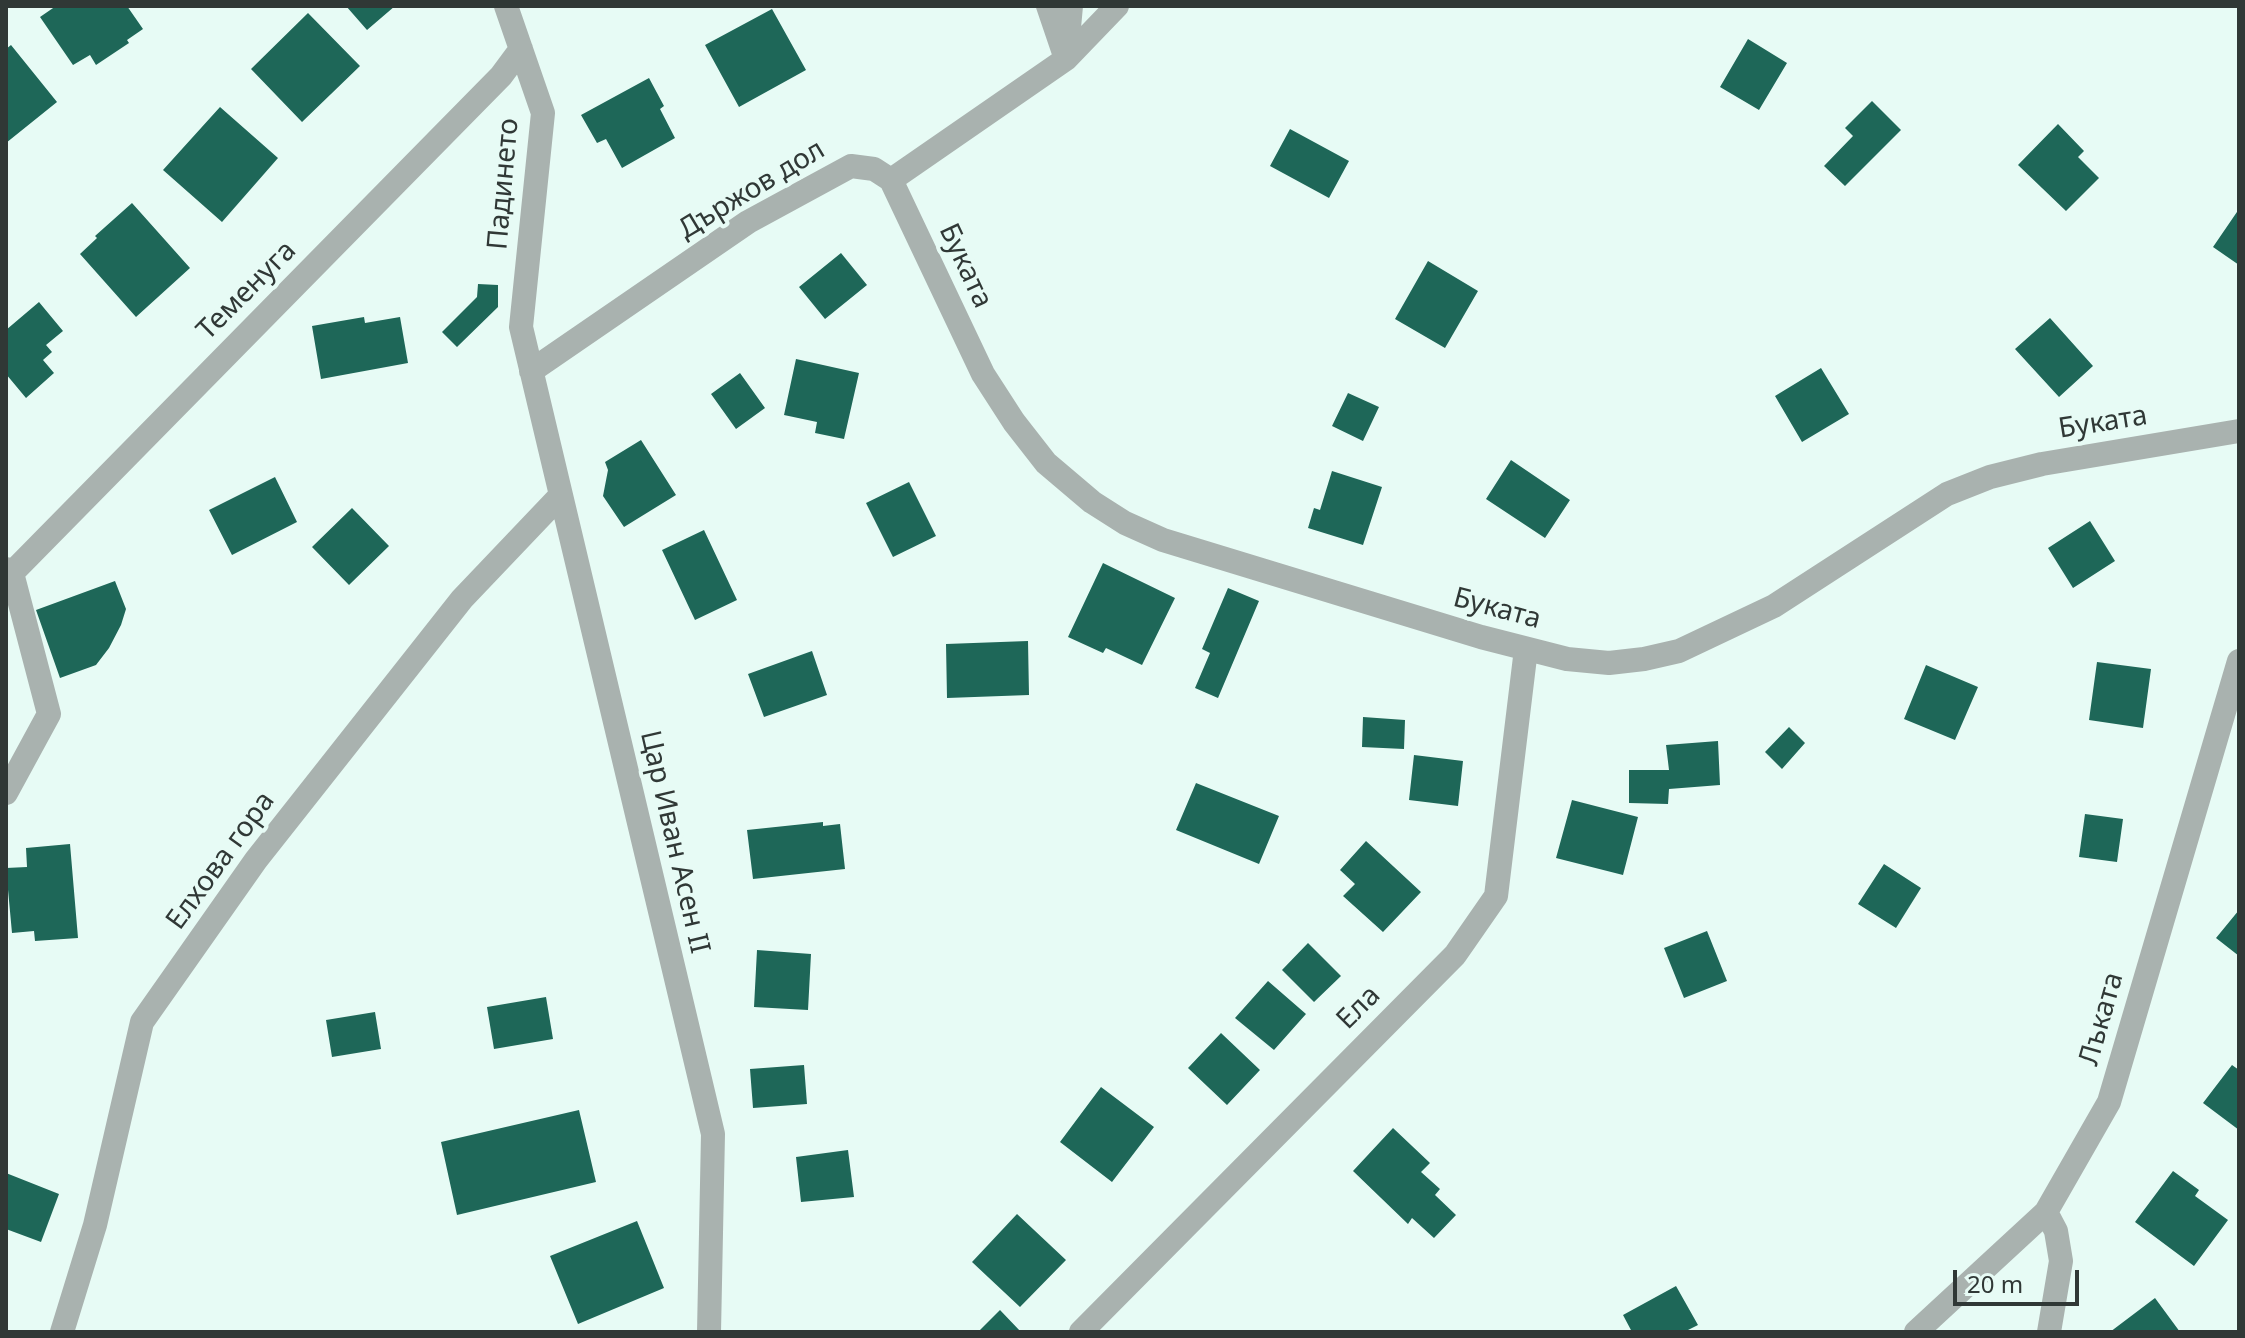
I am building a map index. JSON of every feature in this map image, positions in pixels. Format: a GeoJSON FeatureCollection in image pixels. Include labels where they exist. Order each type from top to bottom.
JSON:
{"type":"FeatureCollection","features":[{"type":"Feature","properties":{"kind":"street","name":"Падинето"},"geometry":{"type":"LineString","coordinates":[[506,6],[543,113],[521,327],[531,371]]}},
{"type":"Feature","properties":{"kind":"street"},"geometry":{"type":"LineString","coordinates":[[1048,6],[1066,59]]}},
{"type":"Feature","properties":{"kind":"street"},"geometry":{"type":"LineString","coordinates":[[1066,59],[1071,6]]}},
{"type":"Feature","properties":{"kind":"street"},"geometry":{"type":"LineString","coordinates":[[891,180],[1066,59],[1117,6]]}},
{"type":"Feature","properties":{"kind":"street","name":"Теменуга"},"geometry":{"type":"LineString","coordinates":[[6,793],[49,714],[9,571],[501,76],[521,49]]}},
{"type":"Feature","properties":{"kind":"street","name":"Държов дол"},"geometry":{"type":"LineString","coordinates":[[531,371],[748,222],[851,166],[874,169],[891,180]]}},
{"type":"Feature","properties":{"kind":"street","name":"Буката"},"geometry":{"type":"LineString","coordinates":[[891,180],[983,374],[1014,422],[1046,463],[1092,502],[1125,523],[1163,540],[1481,637],[1567,659],[1609,663],[1679,651],[1774,606],[1947,494],[1990,477],[2042,464],[2239,431]]}},
{"type":"Feature","properties":{"kind":"street","name":"Цар Иван Асен II"},"geometry":{"type":"LineString","coordinates":[[531,371],[713,1134],[709,1332]]}},
{"type":"Feature","properties":{"kind":"street","name":"Елхова гора"},"geometry":{"type":"LineString","coordinates":[[62,1332],[95,1225],[142,1022],[256,860],[462,599],[561,495]]}},
{"type":"Feature","properties":{"kind":"street","name":"Ела"},"geometry":{"type":"LineString","coordinates":[[1081,1332],[1455,955],[1496,896],[1526,649]]}},
{"type":"Feature","properties":{"kind":"street","name":"Лъката"},"geometry":{"type":"LineString","coordinates":[[1916,1332],[2046,1212],[2109,1102],[2239,661]]}},
{"type":"Feature","properties":{"kind":"street"},"geometry":{"type":"LineString","coordinates":[[2046,1212],[2056,1231],[2061,1261],[2049,1332]]}},
{"type":"Feature","properties":{"kind":"building"},"geometry":{"type":"Polygon","coordinates":[[[56,6],[127,6],[143,29],[127,40],[129,43],[96,65],[90,55],[73,65],[40,17],[56,6]]]}},
{"type":"Feature","properties":{"kind":"building"},"geometry":{"type":"Polygon","coordinates":[[[346,6],[395,6],[367,30],[346,6]]]}},
{"type":"Feature","properties":{"kind":"building"},"geometry":{"type":"Polygon","coordinates":[[[772,9],[806,70],[739,107],[705,45],[772,9]]]}},
{"type":"Feature","properties":{"kind":"building"},"geometry":{"type":"Polygon","coordinates":[[[308,13],[360,66],[302,122],[251,69],[308,13]]]}},
{"type":"Feature","properties":{"kind":"building"},"geometry":{"type":"Polygon","coordinates":[[[1748,39],[1787,63],[1759,110],[1720,87],[1748,39]]]}},
{"type":"Feature","properties":{"kind":"building"},"geometry":{"type":"Polygon","coordinates":[[[11,45],[57,102],[6,143],[6,49],[11,45]]]}},
{"type":"Feature","properties":{"kind":"building"},"geometry":{"type":"Polygon","coordinates":[[[649,78],[664,106],[660,109],[675,138],[622,168],[606,139],[597,143],[581,115],[649,78]]]}},
{"type":"Feature","properties":{"kind":"building"},"geometry":{"type":"Polygon","coordinates":[[[1872,101],[1901,130],[1845,186],[1824,166],[1853,136],[1845,128],[1872,101]]]}},
{"type":"Feature","properties":{"kind":"building"},"geometry":{"type":"Polygon","coordinates":[[[220,107],[278,158],[222,222],[163,170],[220,107]]]}},
{"type":"Feature","properties":{"kind":"building"},"geometry":{"type":"Polygon","coordinates":[[[2058,124],[2084,151],[2078,157],[2099,178],[2066,211],[2018,165],[2058,124]]]}},
{"type":"Feature","properties":{"kind":"building"},"geometry":{"type":"Polygon","coordinates":[[[1290,129],[1349,161],[1329,198],[1270,166],[1290,129]]]}},
{"type":"Feature","properties":{"kind":"building"},"geometry":{"type":"Polygon","coordinates":[[[132,203],[190,268],[136,317],[80,254],[132,203]]]}},
{"type":"Feature","properties":{"kind":"building"},"geometry":{"type":"Polygon","coordinates":[[[2239,209],[2239,265],[2213,247],[2239,209]]]}},
{"type":"Feature","properties":{"kind":"building"},"geometry":{"type":"Polygon","coordinates":[[[841,253],[867,285],[825,319],[799,287],[841,253]]]}},
{"type":"Feature","properties":{"kind":"building"},"geometry":{"type":"Polygon","coordinates":[[[1428,261],[1478,291],[1445,348],[1395,319],[1428,261]]]}},
{"type":"Feature","properties":{"kind":"building"},"geometry":{"type":"Polygon","coordinates":[[[478,284],[498,285],[498,307],[457,347],[442,332],[477,297],[478,284]]]}},
{"type":"Feature","properties":{"kind":"building"},"geometry":{"type":"Polygon","coordinates":[[[39,302],[63,331],[46,345],[52,352],[43,360],[54,373],[26,398],[6,374],[6,330],[39,302]]]}},
{"type":"Feature","properties":{"kind":"building"},"geometry":{"type":"Polygon","coordinates":[[[364,317],[365,323],[400,317],[408,363],[321,379],[312,326],[364,317]]]}},
{"type":"Feature","properties":{"kind":"building"},"geometry":{"type":"Polygon","coordinates":[[[2050,318],[2093,366],[2059,397],[2015,349],[2050,318]]]}},
{"type":"Feature","properties":{"kind":"building"},"geometry":{"type":"Polygon","coordinates":[[[796,359],[859,373],[844,439],[815,433],[817,422],[784,415],[796,359]]]}},
{"type":"Feature","properties":{"kind":"building"},"geometry":{"type":"Polygon","coordinates":[[[1821,368],[1849,414],[1802,442],[1775,396],[1821,368]]]}},
{"type":"Feature","properties":{"kind":"building"},"geometry":{"type":"Polygon","coordinates":[[[740,373],[765,408],[736,429],[711,394],[740,373]]]}},
{"type":"Feature","properties":{"kind":"building"},"geometry":{"type":"Polygon","coordinates":[[[1348,393],[1379,407],[1363,441],[1332,426],[1348,393]]]}},
{"type":"Feature","properties":{"kind":"building"},"geometry":{"type":"Polygon","coordinates":[[[641,440],[676,495],[624,527],[603,496],[608,470],[605,462],[641,440]]]}},
{"type":"Feature","properties":{"kind":"building"},"geometry":{"type":"Polygon","coordinates":[[[1511,460],[1570,500],[1545,538],[1486,499],[1511,460]]]}},
{"type":"Feature","properties":{"kind":"building"},"geometry":{"type":"Polygon","coordinates":[[[1332,471],[1382,487],[1363,545],[1308,528],[1314,508],[1320,510],[1332,471]]]}},
{"type":"Feature","properties":{"kind":"building"},"geometry":{"type":"Polygon","coordinates":[[[275,477],[297,522],[232,555],[209,510],[275,477]]]}},
{"type":"Feature","properties":{"kind":"building"},"geometry":{"type":"Polygon","coordinates":[[[909,482],[936,536],[893,557],[866,503],[909,482]]]}},
{"type":"Feature","properties":{"kind":"building"},"geometry":{"type":"Polygon","coordinates":[[[352,508],[389,546],[349,585],[312,547],[352,508]]]}},
{"type":"Feature","properties":{"kind":"building"},"geometry":{"type":"Polygon","coordinates":[[[2090,521],[2115,561],[2073,588],[2048,548],[2090,521]]]}},
{"type":"Feature","properties":{"kind":"building"},"geometry":{"type":"Polygon","coordinates":[[[704,530],[737,600],[695,620],[662,550],[704,530]]]}},
{"type":"Feature","properties":{"kind":"building"},"geometry":{"type":"Polygon","coordinates":[[[1103,563],[1175,598],[1142,665],[1106,648],[1103,653],[1068,637],[1103,563]]]}},
{"type":"Feature","properties":{"kind":"building"},"geometry":{"type":"Polygon","coordinates":[[[115,581],[126,609],[109,648],[96,665],[60,678],[36,610],[115,581]]]}},
{"type":"Feature","properties":{"kind":"building"},"geometry":{"type":"Polygon","coordinates":[[[1228,588],[1259,601],[1218,698],[1195,688],[1210,653],[1202,649],[1228,588]]]}},
{"type":"Feature","properties":{"kind":"building"},"geometry":{"type":"Polygon","coordinates":[[[1028,641],[1029,695],[947,698],[946,644],[1028,641]]]}},
{"type":"Feature","properties":{"kind":"building"},"geometry":{"type":"Polygon","coordinates":[[[812,651],[827,695],[764,717],[748,674],[812,651]]]}},
{"type":"Feature","properties":{"kind":"building"},"geometry":{"type":"Polygon","coordinates":[[[2097,662],[2151,669],[2143,728],[2089,720],[2097,662]]]}},
{"type":"Feature","properties":{"kind":"building"},"geometry":{"type":"Polygon","coordinates":[[[1926,665],[1978,687],[1955,740],[1904,719],[1926,665]]]}},
{"type":"Feature","properties":{"kind":"building"},"geometry":{"type":"Polygon","coordinates":[[[1363,717],[1405,720],[1404,749],[1362,747],[1363,717]]]}},
{"type":"Feature","properties":{"kind":"building"},"geometry":{"type":"Polygon","coordinates":[[[1789,727],[1805,743],[1782,769],[1765,752],[1789,727]]]}},
{"type":"Feature","properties":{"kind":"building"},"geometry":{"type":"Polygon","coordinates":[[[1718,741],[1720,785],[1669,789],[1668,804],[1629,803],[1629,770],[1669,770],[1666,745],[1718,741]]]}},
{"type":"Feature","properties":{"kind":"building"},"geometry":{"type":"Polygon","coordinates":[[[1414,755],[1463,761],[1458,806],[1409,800],[1414,755]]]}},
{"type":"Feature","properties":{"kind":"building"},"geometry":{"type":"Polygon","coordinates":[[[1196,783],[1279,816],[1259,864],[1176,830],[1196,783]]]}},
{"type":"Feature","properties":{"kind":"building"},"geometry":{"type":"Polygon","coordinates":[[[1572,800],[1638,817],[1623,875],[1556,858],[1572,800]]]}},
{"type":"Feature","properties":{"kind":"building"},"geometry":{"type":"Polygon","coordinates":[[[2085,814],[2123,819],[2117,862],[2079,857],[2085,814]]]}},
{"type":"Feature","properties":{"kind":"building"},"geometry":{"type":"Polygon","coordinates":[[[823,822],[823,826],[840,824],[845,869],[753,879],[747,830],[823,822]]]}},
{"type":"Feature","properties":{"kind":"building"},"geometry":{"type":"Polygon","coordinates":[[[1366,841],[1421,892],[1383,932],[1343,896],[1355,884],[1340,870],[1366,841]]]}},
{"type":"Feature","properties":{"kind":"building"},"geometry":{"type":"Polygon","coordinates":[[[70,844],[78,938],[35,941],[34,931],[12,933],[6,868],[27,867],[26,848],[70,844]]]}},
{"type":"Feature","properties":{"kind":"building"},"geometry":{"type":"Polygon","coordinates":[[[1884,864],[1921,888],[1896,928],[1858,904],[1884,864]]]}},
{"type":"Feature","properties":{"kind":"building"},"geometry":{"type":"Polygon","coordinates":[[[2239,910],[2239,956],[2216,938],[2239,910]]]}},
{"type":"Feature","properties":{"kind":"building"},"geometry":{"type":"Polygon","coordinates":[[[1707,931],[1727,981],[1684,998],[1664,948],[1707,931]]]}},
{"type":"Feature","properties":{"kind":"building"},"geometry":{"type":"Polygon","coordinates":[[[1308,943],[1341,976],[1314,1002],[1282,970],[1308,943]]]}},
{"type":"Feature","properties":{"kind":"building"},"geometry":{"type":"Polygon","coordinates":[[[757,950],[811,954],[808,1010],[754,1007],[757,950]]]}},
{"type":"Feature","properties":{"kind":"building"},"geometry":{"type":"Polygon","coordinates":[[[1268,981],[1306,1014],[1274,1050],[1235,1018],[1268,981]]]}},
{"type":"Feature","properties":{"kind":"building"},"geometry":{"type":"Polygon","coordinates":[[[546,997],[553,1039],[494,1049],[487,1007],[546,997]]]}},
{"type":"Feature","properties":{"kind":"building"},"geometry":{"type":"Polygon","coordinates":[[[375,1012],[381,1049],[332,1057],[326,1020],[375,1012]]]}},
{"type":"Feature","properties":{"kind":"building"},"geometry":{"type":"Polygon","coordinates":[[[1221,1033],[1260,1070],[1227,1105],[1188,1068],[1221,1033]]]}},
{"type":"Feature","properties":{"kind":"building"},"geometry":{"type":"Polygon","coordinates":[[[804,1065],[807,1104],[753,1108],[750,1069],[804,1065]]]}},
{"type":"Feature","properties":{"kind":"building"},"geometry":{"type":"Polygon","coordinates":[[[2232,1065],[2239,1070],[2239,1130],[2203,1103],[2232,1065]]]}},
{"type":"Feature","properties":{"kind":"building"},"geometry":{"type":"Polygon","coordinates":[[[1101,1087],[1154,1127],[1112,1182],[1060,1142],[1101,1087]]]}},
{"type":"Feature","properties":{"kind":"building"},"geometry":{"type":"Polygon","coordinates":[[[579,1110],[596,1182],[457,1215],[441,1142],[579,1110]]]}},
{"type":"Feature","properties":{"kind":"building"},"geometry":{"type":"Polygon","coordinates":[[[1393,1128],[1430,1163],[1421,1172],[1440,1189],[1435,1195],[1456,1215],[1434,1238],[1412,1218],[1408,1224],[1353,1171],[1393,1128]]]}},
{"type":"Feature","properties":{"kind":"building"},"geometry":{"type":"Polygon","coordinates":[[[848,1150],[854,1197],[801,1202],[796,1157],[848,1150]]]}},
{"type":"Feature","properties":{"kind":"building"},"geometry":{"type":"Polygon","coordinates":[[[2173,1171],[2199,1190],[2195,1196],[2228,1220],[2194,1266],[2135,1222],[2173,1171]]]}},
{"type":"Feature","properties":{"kind":"building"},"geometry":{"type":"Polygon","coordinates":[[[6,1173],[59,1194],[41,1242],[6,1229],[6,1173]]]}},
{"type":"Feature","properties":{"kind":"building"},"geometry":{"type":"Polygon","coordinates":[[[1017,1214],[1066,1260],[1020,1307],[972,1262],[1017,1214]]]}},
{"type":"Feature","properties":{"kind":"building"},"geometry":{"type":"Polygon","coordinates":[[[637,1221],[664,1288],[578,1324],[550,1256],[637,1221]]]}},
{"type":"Feature","properties":{"kind":"building"},"geometry":{"type":"Polygon","coordinates":[[[1676,1286],[1698,1325],[1684,1332],[1632,1332],[1623,1315],[1676,1286]]]}},
{"type":"Feature","properties":{"kind":"building"},"geometry":{"type":"Polygon","coordinates":[[[2155,1298],[2180,1332],[2110,1332],[2155,1298]]]}},
{"type":"Feature","properties":{"kind":"building"},"geometry":{"type":"Polygon","coordinates":[[[1000,1310],[1021,1332],[978,1332],[1000,1310]]]}}]}
